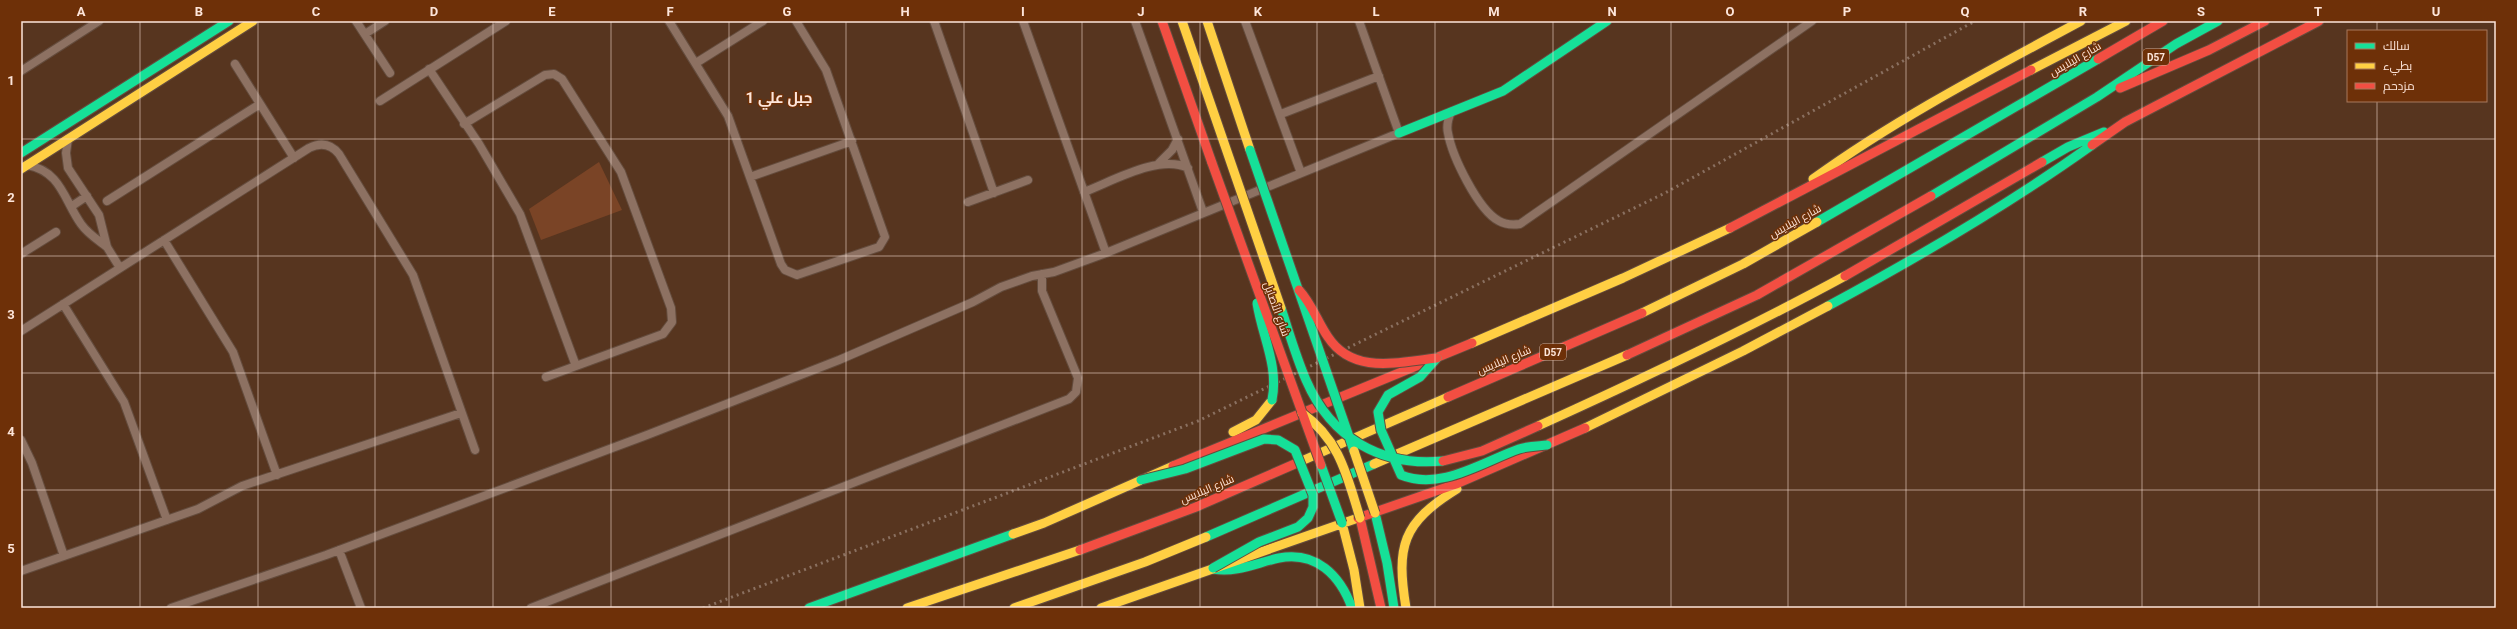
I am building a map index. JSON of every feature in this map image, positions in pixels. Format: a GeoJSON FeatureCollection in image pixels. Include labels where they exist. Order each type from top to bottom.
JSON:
{"type":"FeatureCollection","features":[{"type":"Feature","properties":{"kind":"main road"},"geometry":{"type":"LineString","coordinates":[[24,150],[229,21]]}},
{"type":"Feature","properties":{"kind":"main road"},"geometry":{"type":"LineString","coordinates":[[24,167],[253,21]]}},
{"type":"Feature","properties":{"kind":"main road","name":"شارع الأصايل"},"geometry":{"type":"LineString","coordinates":[[1162,21],[1257,290],[1342,523],[1354,570],[1360,608]]}},
{"type":"Feature","properties":{"kind":"main road"},"geometry":{"type":"LineString","coordinates":[[1182,21],[1311,391],[1332,422],[1351,439],[1373,452],[1410,462],[1436,463],[1458,459],[1644,378],[1786,308],[1874,260],[2068,147],[2085,138],[2112,130]]}},
{"type":"Feature","properties":{"kind":"main road"},"geometry":{"type":"LineString","coordinates":[[1207,21],[1295,286],[1375,513],[1387,563],[1394,608]]}},
{"type":"Feature","properties":{"kind":"main road"},"geometry":{"type":"LineString","coordinates":[[1399,133],[1490,97],[1516,84],[1607,21]]}},
{"type":"Feature","properties":{"kind":"main road"},"geometry":{"type":"LineString","coordinates":[[1794,196],[1835,163],[1927,107],[2081,21]]}},
{"type":"Feature","properties":{"kind":"main road"},"geometry":{"type":"LineString","coordinates":[[809,608],[1010,536],[1193,457],[1437,358],[1694,246],[1794,196],[1944,114],[2126,21]]}},
{"type":"Feature","properties":{"kind":"main road","name":"شارع اليلايس"},"geometry":{"type":"LineString","coordinates":[[907,608],[1075,552],[1196,507],[1649,310],[1743,264],[1825,218],[2163,21]]}},
{"type":"Feature","properties":{"kind":"main road","name":"D57"},"geometry":{"type":"LineString","coordinates":[[1014,608],[1145,562],[1664,339],[1757,295],[1846,246],[2097,97],[2176,44],[2218,21]]}},
{"type":"Feature","properties":{"kind":"main road"},"geometry":{"type":"LineString","coordinates":[[2097,97],[2209,50],[2265,21]]}},
{"type":"Feature","properties":{"kind":"main road"},"geometry":{"type":"LineString","coordinates":[[1101,608],[1342,523],[1375,513],[1483,473],[1547,445],[1743,351],[1898,268],[2034,186],[2112,130],[2319,21]]}},
{"type":"Feature","properties":{"kind":"main road"},"geometry":{"type":"LineString","coordinates":[[1295,286],[1315,310],[1331,342],[1349,358],[1373,365],[1437,358]]}},
{"type":"Feature","properties":{"kind":"main road"},"geometry":{"type":"LineString","coordinates":[[1193,457],[1212,442],[1256,421],[1266,412],[1272,400],[1276,375],[1260,324],[1257,290]]}},
{"type":"Feature","properties":{"kind":"main road"},"geometry":{"type":"LineString","coordinates":[[1437,358],[1420,376],[1388,395],[1378,412],[1381,430],[1396,468],[1401,475],[1414,480],[1440,479],[1465,472],[1521,448],[1547,445]]}},
{"type":"Feature","properties":{"kind":"main road"},"geometry":{"type":"LineString","coordinates":[[1302,413],[1321,426],[1335,444],[1360,518],[1381,608]]}},
{"type":"Feature","properties":{"kind":"main road"},"geometry":{"type":"LineString","coordinates":[[1141,480],[1185,469],[1264,439],[1278,440],[1295,450],[1301,461],[1313,495],[1313,507],[1308,518],[1298,527],[1259,542],[1213,568]]}},
{"type":"Feature","properties":{"kind":"main road"},"geometry":{"type":"LineString","coordinates":[[1406,608],[1401,560],[1404,543],[1411,526],[1434,502],[1483,473]]}},
{"type":"Feature","properties":{"kind":"main road"},"geometry":{"type":"LineString","coordinates":[[1213,568],[1237,571],[1280,558],[1308,558],[1328,568],[1339,578],[1347,590],[1352,608]]}},
{"type":"Feature","properties":{"kind":"street"},"geometry":{"type":"LineString","coordinates":[[21,71],[99,21]]}},
{"type":"Feature","properties":{"kind":"street"},"geometry":{"type":"LineString","coordinates":[[356,21],[390,73]]}},
{"type":"Feature","properties":{"kind":"street"},"geometry":{"type":"LineString","coordinates":[[365,34],[385,21]]}},
{"type":"Feature","properties":{"kind":"street"},"geometry":{"type":"LineString","coordinates":[[380,101],[506,21]]}},
{"type":"Feature","properties":{"kind":"street"},"geometry":{"type":"LineString","coordinates":[[669,21],[728,116],[781,264],[790,274],[803,274],[879,247],[885,237],[824,65],[796,21]]}},
{"type":"Feature","properties":{"kind":"street"},"geometry":{"type":"LineString","coordinates":[[696,63],[763,21]]}},
{"type":"Feature","properties":{"kind":"street"},"geometry":{"type":"LineString","coordinates":[[934,21],[994,193]]}},
{"type":"Feature","properties":{"kind":"street"},"geometry":{"type":"LineString","coordinates":[[1023,21],[1106,253]]}},
{"type":"Feature","properties":{"kind":"street"},"geometry":{"type":"LineString","coordinates":[[1135,21],[1203,212]]}},
{"type":"Feature","properties":{"kind":"street"},"geometry":{"type":"LineString","coordinates":[[1245,21],[1281,114],[1301,173]]}},
{"type":"Feature","properties":{"kind":"street"},"geometry":{"type":"LineString","coordinates":[[171,608],[340,550],[609,450],[816,369],[973,302],[1001,287],[1042,274],[1054,272],[1106,253],[1399,133],[1359,21]]}},
{"type":"Feature","properties":{"kind":"street"},"geometry":{"type":"LineString","coordinates":[[1451,112],[1448,120],[1448,133],[1469,184],[1494,218],[1509,225],[1520,224],[1812,21]]}},
{"type":"Feature","properties":{"kind":"street"},"geometry":{"type":"LineString","coordinates":[[235,64],[294,158]]}},
{"type":"Feature","properties":{"kind":"street"},"geometry":{"type":"LineString","coordinates":[[429,69],[464,124],[479,144],[523,221],[576,366]]}},
{"type":"Feature","properties":{"kind":"street"},"geometry":{"type":"LineString","coordinates":[[464,124],[545,75],[554,74],[562,79],[621,172],[671,308],[672,322],[663,334],[546,377]]}},
{"type":"Feature","properties":{"kind":"street"},"geometry":{"type":"LineString","coordinates":[[1281,114],[1378,76]]}},
{"type":"Feature","properties":{"kind":"street"},"geometry":{"type":"LineString","coordinates":[[107,201],[260,104]]}},
{"type":"Feature","properties":{"kind":"street"},"geometry":{"type":"LineString","coordinates":[[68,139],[66,153],[68,168],[99,215],[107,247],[120,268]]}},
{"type":"Feature","properties":{"kind":"street"},"geometry":{"type":"LineString","coordinates":[[1084,192],[1159,163],[1172,150],[1178,139]]}},
{"type":"Feature","properties":{"kind":"street"},"geometry":{"type":"LineString","coordinates":[[750,177],[852,141]]}},
{"type":"Feature","properties":{"kind":"street"},"geometry":{"type":"LineString","coordinates":[[21,331],[318,144],[332,148],[339,154],[408,266],[475,450]]}},
{"type":"Feature","properties":{"kind":"street"},"geometry":{"type":"LineString","coordinates":[[1159,163],[1177,164],[1188,168]]}},
{"type":"Feature","properties":{"kind":"street"},"geometry":{"type":"LineString","coordinates":[[24,167],[39,168],[54,178],[86,230],[107,247]]}},
{"type":"Feature","properties":{"kind":"street"},"geometry":{"type":"LineString","coordinates":[[968,202],[1028,180]]}},
{"type":"Feature","properties":{"kind":"street"},"geometry":{"type":"LineString","coordinates":[[72,206],[87,196]]}},
{"type":"Feature","properties":{"kind":"street"},"geometry":{"type":"LineString","coordinates":[[21,254],[56,232]]}},
{"type":"Feature","properties":{"kind":"street"},"geometry":{"type":"LineString","coordinates":[[164,240],[233,352],[277,475]]}},
{"type":"Feature","properties":{"kind":"street"},"geometry":{"type":"LineString","coordinates":[[531,608],[1068,399],[1076,392],[1078,378],[1042,291],[1042,274]]}},
{"type":"Feature","properties":{"kind":"street"},"geometry":{"type":"LineString","coordinates":[[63,304],[124,402],[167,520]]}},
{"type":"Feature","properties":{"kind":"street"},"geometry":{"type":"LineString","coordinates":[[21,571],[198,509],[236,489],[461,413]]}},
{"type":"Feature","properties":{"kind":"street"},"geometry":{"type":"LineString","coordinates":[[21,440],[32,463],[64,556]]}},
{"type":"Feature","properties":{"kind":"street"},"geometry":{"type":"LineString","coordinates":[[340,550],[361,608]]}},
{"type":"Feature","properties":{"kind":"shaded area"},"geometry":{"type":"Polygon","coordinates":[[[599,162],[622,210],[541,240],[529,209],[599,162]]]}},
{"type":"Feature","properties":{"kind":"railway"},"geometry":{"type":"LineString","coordinates":[[703,608],[1198,421],[1665,193],[1975,21]]}},
{"type":"Feature","properties":{"kind":"traffic: fast"},"geometry":{"type":"LineString","coordinates":[[21,153],[229,21]]}},
{"type":"Feature","properties":{"kind":"traffic: fast"},"geometry":{"type":"LineString","coordinates":[[1399,133],[1503,91],[1607,21]]}},
{"type":"Feature","properties":{"kind":"traffic: fast"},"geometry":{"type":"LineString","coordinates":[[1931,196],[2097,97],[2176,44],[2218,21]]}},
{"type":"Feature","properties":{"kind":"traffic: fast"},"geometry":{"type":"LineString","coordinates":[[1817,222],[2098,59]]}},
{"type":"Feature","properties":{"kind":"traffic: fast"},"geometry":{"type":"LineString","coordinates":[[2042,162],[2068,147],[2104,132]]}},
{"type":"Feature","properties":{"kind":"traffic: fast"},"geometry":{"type":"LineString","coordinates":[[1828,306],[1963,230],[2028,189],[2092,145]]}},
{"type":"Feature","properties":{"kind":"traffic: fast"},"geometry":{"type":"LineString","coordinates":[[1250,150],[1354,451]]}},
{"type":"Feature","properties":{"kind":"traffic: fast"},"geometry":{"type":"LineString","coordinates":[[1257,303],[1272,363],[1274,387],[1272,400]]}},
{"type":"Feature","properties":{"kind":"traffic: fast"},"geometry":{"type":"LineString","coordinates":[[1281,308],[1306,380],[1329,418],[1344,433],[1379,453],[1399,459],[1420,462],[1443,461]]}},
{"type":"Feature","properties":{"kind":"traffic: fast"},"geometry":{"type":"LineString","coordinates":[[1437,358],[1420,377],[1388,395],[1378,412],[1381,430],[1401,475],[1416,479],[1431,480],[1446,477],[1461,473],[1519,449],[1547,445]]}},
{"type":"Feature","properties":{"kind":"traffic: fast"},"geometry":{"type":"LineString","coordinates":[[1141,480],[1185,469],[1264,439],[1278,440],[1295,450],[1313,495],[1313,507],[1308,518],[1298,527],[1259,542],[1213,568]]}},
{"type":"Feature","properties":{"kind":"traffic: fast"},"geometry":{"type":"LineString","coordinates":[[1206,537],[1374,464]]}},
{"type":"Feature","properties":{"kind":"traffic: fast"},"geometry":{"type":"LineString","coordinates":[[1321,465],[1342,523]]}},
{"type":"Feature","properties":{"kind":"traffic: fast"},"geometry":{"type":"LineString","coordinates":[[1375,513],[1387,563],[1394,608]]}},
{"type":"Feature","properties":{"kind":"traffic: fast"},"geometry":{"type":"LineString","coordinates":[[809,608],[1013,534]]}},
{"type":"Feature","properties":{"kind":"traffic: fast"},"geometry":{"type":"LineString","coordinates":[[1213,569],[1230,570],[1279,558],[1304,558],[1325,568],[1333,576],[1341,585],[1352,608]]}},
{"type":"Feature","properties":{"kind":"traffic: slow"},"geometry":{"type":"LineString","coordinates":[[21,169],[253,21]]}},
{"type":"Feature","properties":{"kind":"traffic: slow"},"geometry":{"type":"LineString","coordinates":[[1182,21],[1281,308]]}},
{"type":"Feature","properties":{"kind":"traffic: slow"},"geometry":{"type":"LineString","coordinates":[[1207,21],[1250,150]]}},
{"type":"Feature","properties":{"kind":"traffic: slow"},"geometry":{"type":"LineString","coordinates":[[1813,179],[1878,135],[1911,115],[1978,76],[2081,21]]}},
{"type":"Feature","properties":{"kind":"traffic: slow"},"geometry":{"type":"LineString","coordinates":[[2031,70],[2126,21]]}},
{"type":"Feature","properties":{"kind":"traffic: slow"},"geometry":{"type":"LineString","coordinates":[[1642,313],[1743,264],[1817,222]]}},
{"type":"Feature","properties":{"kind":"traffic: slow"},"geometry":{"type":"LineString","coordinates":[[1472,343],[1623,278],[1730,228]]}},
{"type":"Feature","properties":{"kind":"traffic: slow"},"geometry":{"type":"LineString","coordinates":[[1538,426],[1693,354],[1845,276]]}},
{"type":"Feature","properties":{"kind":"traffic: slow"},"geometry":{"type":"LineString","coordinates":[[1585,428],[1743,351],[1828,306]]}},
{"type":"Feature","properties":{"kind":"traffic: slow"},"geometry":{"type":"LineString","coordinates":[[1374,464],[1627,355]]}},
{"type":"Feature","properties":{"kind":"traffic: slow"},"geometry":{"type":"LineString","coordinates":[[1297,463],[1448,397]]}},
{"type":"Feature","properties":{"kind":"traffic: slow"},"geometry":{"type":"LineString","coordinates":[[1233,432],[1256,420],[1272,400]]}},
{"type":"Feature","properties":{"kind":"traffic: slow"},"geometry":{"type":"LineString","coordinates":[[1302,413],[1315,424],[1334,447],[1346,473],[1360,518]]}},
{"type":"Feature","properties":{"kind":"traffic: slow"},"geometry":{"type":"LineString","coordinates":[[1354,451],[1375,513]]}},
{"type":"Feature","properties":{"kind":"traffic: slow"},"geometry":{"type":"LineString","coordinates":[[1013,534],[1044,523],[1173,466]]}},
{"type":"Feature","properties":{"kind":"traffic: slow"},"geometry":{"type":"LineString","coordinates":[[1406,608],[1402,568],[1403,552],[1407,538],[1414,525],[1424,513],[1457,489]]}},
{"type":"Feature","properties":{"kind":"traffic: slow"},"geometry":{"type":"LineString","coordinates":[[1101,608],[1358,518]]}},
{"type":"Feature","properties":{"kind":"traffic: slow"},"geometry":{"type":"LineString","coordinates":[[1342,523],[1354,570],[1360,608]]}},
{"type":"Feature","properties":{"kind":"traffic: slow"},"geometry":{"type":"LineString","coordinates":[[1014,608],[1145,562],[1206,537]]}},
{"type":"Feature","properties":{"kind":"traffic: slow"},"geometry":{"type":"LineString","coordinates":[[907,608],[1080,550]]}},
{"type":"Feature","properties":{"kind":"traffic: jam"},"geometry":{"type":"LineString","coordinates":[[1162,21],[1212,163]]}},
{"type":"Feature","properties":{"kind":"traffic: jam"},"geometry":{"type":"LineString","coordinates":[[2098,59],[2163,21]]}},
{"type":"Feature","properties":{"kind":"traffic: jam"},"geometry":{"type":"LineString","coordinates":[[2120,88],[2209,50],[2265,21]]}},
{"type":"Feature","properties":{"kind":"traffic: jam"},"geometry":{"type":"LineString","coordinates":[[2092,145],[2125,122],[2319,21]]}},
{"type":"Feature","properties":{"kind":"traffic: jam"},"geometry":{"type":"LineString","coordinates":[[1730,228],[2031,70]]}},
{"type":"Feature","properties":{"kind":"traffic: jam"},"geometry":{"type":"LineString","coordinates":[[1845,276],[2042,162]]}},
{"type":"Feature","properties":{"kind":"traffic: jam"},"geometry":{"type":"LineString","coordinates":[[1212,163],[1321,465]]}},
{"type":"Feature","properties":{"kind":"traffic: jam"},"geometry":{"type":"LineString","coordinates":[[1627,355],[1757,295],[1931,196]]}},
{"type":"Feature","properties":{"kind":"traffic: jam"},"geometry":{"type":"LineString","coordinates":[[1299,290],[1304,295],[1328,337],[1338,349],[1350,357],[1377,363],[1407,362],[1437,358]]}},
{"type":"Feature","properties":{"kind":"traffic: jam"},"geometry":{"type":"LineString","coordinates":[[1448,397],[1642,313]]}},
{"type":"Feature","properties":{"kind":"traffic: jam"},"geometry":{"type":"LineString","coordinates":[[1173,466],[1472,343]]}},
{"type":"Feature","properties":{"kind":"traffic: jam"},"geometry":{"type":"LineString","coordinates":[[1443,461],[1482,451],[1538,426]]}},
{"type":"Feature","properties":{"kind":"traffic: jam"},"geometry":{"type":"LineString","coordinates":[[1358,518],[1456,484],[1585,428]]}},
{"type":"Feature","properties":{"kind":"traffic: jam"},"geometry":{"type":"LineString","coordinates":[[1080,550],[1196,507],[1297,463]]}},
{"type":"Feature","properties":{"kind":"traffic: jam"},"geometry":{"type":"LineString","coordinates":[[1360,518],[1381,608]]}},
{"type":"Feature","properties":{"kind":"district","name":"جبل علي 1"},"geometry":{"type":"Point","coordinates":[779,98]}}]}
